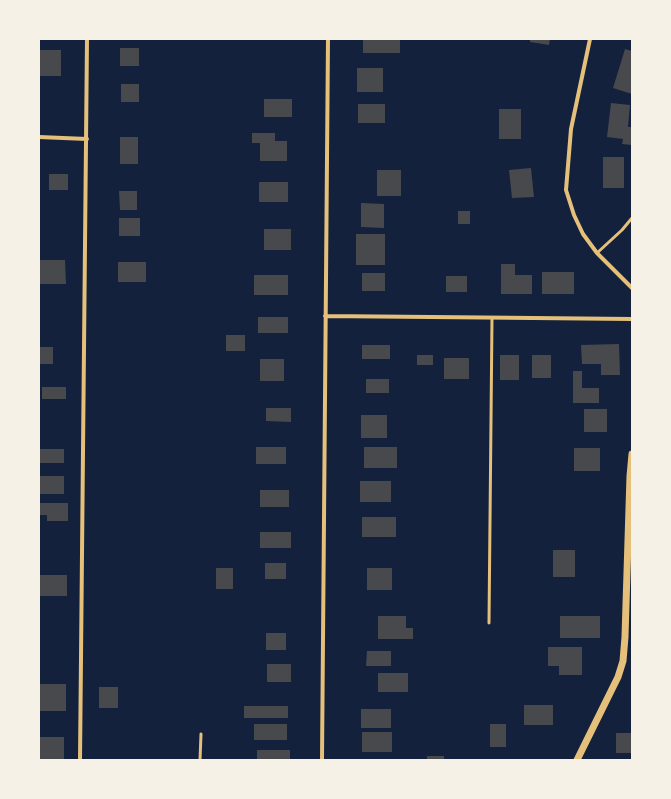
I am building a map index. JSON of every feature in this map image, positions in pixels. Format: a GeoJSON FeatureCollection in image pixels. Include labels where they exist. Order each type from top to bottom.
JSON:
{"type":"FeatureCollection","features":[{"type":"Feature","properties":{"kind":"street"},"geometry":{"type":"LineString","coordinates":[[80,760],[87,39]]}},
{"type":"Feature","properties":{"kind":"street"},"geometry":{"type":"LineString","coordinates":[[322,760],[328,39]]}},
{"type":"Feature","properties":{"kind":"street"},"geometry":{"type":"LineString","coordinates":[[590,39],[571,128],[566,190],[574,215],[583,234],[597,253],[632,288]]}},
{"type":"Feature","properties":{"kind":"street"},"geometry":{"type":"LineString","coordinates":[[39,137],[87,139]]}},
{"type":"Feature","properties":{"kind":"street"},"geometry":{"type":"LineString","coordinates":[[325,316],[632,319]]}},
{"type":"Feature","properties":{"kind":"street"},"geometry":{"type":"LineString","coordinates":[[577,760],[618,677],[623,661],[626,637],[630,476],[632,454]]}},
{"type":"Feature","properties":{"kind":"lane"},"geometry":{"type":"LineString","coordinates":[[597,253],[622,230],[632,218]]}},
{"type":"Feature","properties":{"kind":"lane"},"geometry":{"type":"LineString","coordinates":[[489,623],[492,318]]}},
{"type":"Feature","properties":{"kind":"lane"},"geometry":{"type":"LineString","coordinates":[[200,760],[201,734]]}},
{"type":"Feature","properties":{"kind":"building"},"geometry":{"type":"Polygon","coordinates":[[[363,39],[400,39],[400,53],[363,53],[363,39]]]}},
{"type":"Feature","properties":{"kind":"building"},"geometry":{"type":"Polygon","coordinates":[[[530,39],[550,39],[549,45],[530,42],[530,39]]]}},
{"type":"Feature","properties":{"kind":"building"},"geometry":{"type":"Polygon","coordinates":[[[120,48],[139,48],[139,66],[120,66],[120,48]]]}},
{"type":"Feature","properties":{"kind":"building"},"geometry":{"type":"Polygon","coordinates":[[[625,49],[632,51],[632,94],[613,88],[625,49]]]}},
{"type":"Feature","properties":{"kind":"building"},"geometry":{"type":"Polygon","coordinates":[[[40,50],[61,50],[61,76],[40,76],[40,50]]]}},
{"type":"Feature","properties":{"kind":"building"},"geometry":{"type":"Polygon","coordinates":[[[357,68],[383,68],[383,92],[357,92],[357,68]]]}},
{"type":"Feature","properties":{"kind":"building"},"geometry":{"type":"Polygon","coordinates":[[[121,84],[139,84],[139,102],[121,102],[121,84]]]}},
{"type":"Feature","properties":{"kind":"building"},"geometry":{"type":"Polygon","coordinates":[[[264,99],[292,99],[292,117],[264,117],[264,99]]]}},
{"type":"Feature","properties":{"kind":"building"},"geometry":{"type":"Polygon","coordinates":[[[611,103],[630,105],[628,127],[632,127],[632,145],[622,144],[623,139],[607,137],[611,103]]]}},
{"type":"Feature","properties":{"kind":"building"},"geometry":{"type":"Polygon","coordinates":[[[358,104],[385,104],[385,123],[358,123],[358,104]]]}},
{"type":"Feature","properties":{"kind":"building"},"geometry":{"type":"Polygon","coordinates":[[[499,109],[521,109],[521,139],[499,139],[499,109]]]}},
{"type":"Feature","properties":{"kind":"building"},"geometry":{"type":"Polygon","coordinates":[[[252,133],[275,133],[275,141],[287,141],[287,161],[260,161],[260,143],[252,143],[252,133]]]}},
{"type":"Feature","properties":{"kind":"building"},"geometry":{"type":"Polygon","coordinates":[[[120,137],[138,137],[138,164],[120,164],[120,137]]]}},
{"type":"Feature","properties":{"kind":"building"},"geometry":{"type":"Polygon","coordinates":[[[603,157],[624,157],[624,188],[603,188],[603,157]]]}},
{"type":"Feature","properties":{"kind":"building"},"geometry":{"type":"Polygon","coordinates":[[[531,168],[534,197],[512,198],[509,170],[531,168]]]}},
{"type":"Feature","properties":{"kind":"building"},"geometry":{"type":"Polygon","coordinates":[[[377,170],[401,170],[401,196],[377,196],[377,170]]]}},
{"type":"Feature","properties":{"kind":"building"},"geometry":{"type":"Polygon","coordinates":[[[49,174],[68,174],[68,190],[49,190],[49,174]]]}},
{"type":"Feature","properties":{"kind":"building"},"geometry":{"type":"Polygon","coordinates":[[[259,182],[288,182],[288,202],[259,202],[259,182]]]}},
{"type":"Feature","properties":{"kind":"building"},"geometry":{"type":"Polygon","coordinates":[[[119,191],[137,191],[137,210],[120,210],[119,191]]]}},
{"type":"Feature","properties":{"kind":"building"},"geometry":{"type":"Polygon","coordinates":[[[361,203],[384,204],[384,228],[361,227],[361,203]]]}},
{"type":"Feature","properties":{"kind":"building"},"geometry":{"type":"Polygon","coordinates":[[[458,211],[470,211],[470,224],[458,224],[458,211]]]}},
{"type":"Feature","properties":{"kind":"building"},"geometry":{"type":"Polygon","coordinates":[[[119,218],[140,218],[140,236],[119,236],[119,218]]]}},
{"type":"Feature","properties":{"kind":"building"},"geometry":{"type":"Polygon","coordinates":[[[264,229],[291,229],[291,250],[264,250],[264,229]]]}},
{"type":"Feature","properties":{"kind":"building"},"geometry":{"type":"Polygon","coordinates":[[[356,234],[385,234],[385,265],[356,265],[356,234]]]}},
{"type":"Feature","properties":{"kind":"building"},"geometry":{"type":"Polygon","coordinates":[[[39,260],[65,260],[66,284],[39,284],[39,260]]]}},
{"type":"Feature","properties":{"kind":"building"},"geometry":{"type":"Polygon","coordinates":[[[118,262],[146,262],[146,282],[118,282],[118,262]]]}},
{"type":"Feature","properties":{"kind":"building"},"geometry":{"type":"Polygon","coordinates":[[[501,264],[515,264],[515,275],[532,275],[532,294],[501,294],[501,264]]]}},
{"type":"Feature","properties":{"kind":"building"},"geometry":{"type":"Polygon","coordinates":[[[542,272],[574,272],[574,294],[542,294],[542,272]]]}},
{"type":"Feature","properties":{"kind":"building"},"geometry":{"type":"Polygon","coordinates":[[[362,273],[385,273],[385,291],[362,291],[362,273]]]}},
{"type":"Feature","properties":{"kind":"building"},"geometry":{"type":"Polygon","coordinates":[[[254,275],[288,275],[288,295],[254,295],[254,275]]]}},
{"type":"Feature","properties":{"kind":"building"},"geometry":{"type":"Polygon","coordinates":[[[446,276],[467,276],[467,292],[446,292],[446,276]]]}},
{"type":"Feature","properties":{"kind":"building"},"geometry":{"type":"Polygon","coordinates":[[[258,317],[288,317],[288,333],[258,333],[258,317]]]}},
{"type":"Feature","properties":{"kind":"building"},"geometry":{"type":"Polygon","coordinates":[[[226,335],[245,335],[245,351],[226,351],[226,335]]]}},
{"type":"Feature","properties":{"kind":"building"},"geometry":{"type":"Polygon","coordinates":[[[619,344],[620,375],[601,375],[601,364],[582,364],[581,345],[619,344]]]}},
{"type":"Feature","properties":{"kind":"building"},"geometry":{"type":"Polygon","coordinates":[[[362,345],[390,345],[390,359],[362,359],[362,345]]]}},
{"type":"Feature","properties":{"kind":"building"},"geometry":{"type":"Polygon","coordinates":[[[39,347],[53,347],[53,364],[39,364],[39,347]]]}},
{"type":"Feature","properties":{"kind":"building"},"geometry":{"type":"Polygon","coordinates":[[[417,355],[433,355],[433,365],[417,365],[417,355]]]}},
{"type":"Feature","properties":{"kind":"building"},"geometry":{"type":"Polygon","coordinates":[[[500,355],[519,355],[519,380],[500,380],[500,355]]]}},
{"type":"Feature","properties":{"kind":"building"},"geometry":{"type":"Polygon","coordinates":[[[532,355],[551,355],[551,378],[532,378],[532,355]]]}},
{"type":"Feature","properties":{"kind":"building"},"geometry":{"type":"Polygon","coordinates":[[[444,358],[469,358],[469,379],[444,379],[444,358]]]}},
{"type":"Feature","properties":{"kind":"building"},"geometry":{"type":"Polygon","coordinates":[[[260,359],[284,359],[284,381],[260,381],[260,359]]]}},
{"type":"Feature","properties":{"kind":"building"},"geometry":{"type":"Polygon","coordinates":[[[573,371],[582,371],[582,388],[599,388],[599,403],[573,403],[573,371]]]}},
{"type":"Feature","properties":{"kind":"building"},"geometry":{"type":"Polygon","coordinates":[[[366,379],[389,379],[389,393],[366,393],[366,379]]]}},
{"type":"Feature","properties":{"kind":"building"},"geometry":{"type":"Polygon","coordinates":[[[42,387],[66,387],[66,399],[42,399],[42,387]]]}},
{"type":"Feature","properties":{"kind":"building"},"geometry":{"type":"Polygon","coordinates":[[[266,408],[291,408],[291,422],[266,421],[266,408]]]}},
{"type":"Feature","properties":{"kind":"building"},"geometry":{"type":"Polygon","coordinates":[[[584,409],[607,409],[607,432],[584,432],[584,409]]]}},
{"type":"Feature","properties":{"kind":"building"},"geometry":{"type":"Polygon","coordinates":[[[361,415],[387,415],[387,438],[361,438],[361,415]]]}},
{"type":"Feature","properties":{"kind":"building"},"geometry":{"type":"Polygon","coordinates":[[[256,447],[286,447],[286,464],[256,464],[256,447]]]}},
{"type":"Feature","properties":{"kind":"building"},"geometry":{"type":"Polygon","coordinates":[[[364,447],[397,447],[397,468],[364,468],[364,447]]]}},
{"type":"Feature","properties":{"kind":"building"},"geometry":{"type":"Polygon","coordinates":[[[574,448],[600,448],[600,471],[574,471],[574,448]]]}},
{"type":"Feature","properties":{"kind":"building"},"geometry":{"type":"Polygon","coordinates":[[[39,449],[64,449],[64,463],[39,463],[39,449]]]}},
{"type":"Feature","properties":{"kind":"building"},"geometry":{"type":"Polygon","coordinates":[[[39,476],[64,476],[64,494],[39,494],[39,476]]]}},
{"type":"Feature","properties":{"kind":"building"},"geometry":{"type":"Polygon","coordinates":[[[360,481],[391,481],[391,502],[360,502],[360,481]]]}},
{"type":"Feature","properties":{"kind":"building"},"geometry":{"type":"Polygon","coordinates":[[[260,490],[289,490],[289,507],[260,507],[260,490]]]}},
{"type":"Feature","properties":{"kind":"building"},"geometry":{"type":"Polygon","coordinates":[[[39,503],[68,503],[68,521],[47,521],[47,515],[39,515],[39,503]]]}},
{"type":"Feature","properties":{"kind":"building"},"geometry":{"type":"Polygon","coordinates":[[[362,517],[396,517],[396,537],[362,537],[362,517]]]}},
{"type":"Feature","properties":{"kind":"building"},"geometry":{"type":"Polygon","coordinates":[[[260,532],[291,532],[291,548],[260,548],[260,532]]]}},
{"type":"Feature","properties":{"kind":"building"},"geometry":{"type":"Polygon","coordinates":[[[553,550],[575,550],[575,577],[553,577],[553,550]]]}},
{"type":"Feature","properties":{"kind":"building"},"geometry":{"type":"Polygon","coordinates":[[[265,563],[286,563],[286,579],[265,579],[265,563]]]}},
{"type":"Feature","properties":{"kind":"building"},"geometry":{"type":"Polygon","coordinates":[[[216,568],[233,568],[233,589],[216,589],[216,568]]]}},
{"type":"Feature","properties":{"kind":"building"},"geometry":{"type":"Polygon","coordinates":[[[367,568],[392,568],[392,590],[367,590],[367,568]]]}},
{"type":"Feature","properties":{"kind":"building"},"geometry":{"type":"Polygon","coordinates":[[[39,575],[67,575],[67,596],[40,596],[39,575]]]}},
{"type":"Feature","properties":{"kind":"building"},"geometry":{"type":"Polygon","coordinates":[[[378,616],[406,616],[406,628],[413,628],[413,639],[378,639],[378,616]]]}},
{"type":"Feature","properties":{"kind":"building"},"geometry":{"type":"Polygon","coordinates":[[[560,616],[600,616],[600,638],[560,638],[560,616]]]}},
{"type":"Feature","properties":{"kind":"building"},"geometry":{"type":"Polygon","coordinates":[[[266,633],[286,633],[286,650],[266,650],[266,633]]]}},
{"type":"Feature","properties":{"kind":"building"},"geometry":{"type":"Polygon","coordinates":[[[548,647],[582,647],[582,675],[559,675],[559,666],[548,666],[548,647]]]}},
{"type":"Feature","properties":{"kind":"building"},"geometry":{"type":"Polygon","coordinates":[[[367,651],[391,651],[391,666],[366,666],[367,651]]]}},
{"type":"Feature","properties":{"kind":"building"},"geometry":{"type":"Polygon","coordinates":[[[267,664],[291,664],[291,682],[267,682],[267,664]]]}},
{"type":"Feature","properties":{"kind":"building"},"geometry":{"type":"Polygon","coordinates":[[[378,673],[408,673],[408,692],[378,692],[378,673]]]}},
{"type":"Feature","properties":{"kind":"building"},"geometry":{"type":"Polygon","coordinates":[[[39,684],[66,684],[66,711],[39,711],[39,684]]]}},
{"type":"Feature","properties":{"kind":"building"},"geometry":{"type":"Polygon","coordinates":[[[99,687],[118,687],[118,708],[99,708],[99,687]]]}},
{"type":"Feature","properties":{"kind":"building"},"geometry":{"type":"Polygon","coordinates":[[[524,705],[553,705],[553,725],[524,725],[524,705]]]}},
{"type":"Feature","properties":{"kind":"building"},"geometry":{"type":"Polygon","coordinates":[[[244,706],[288,706],[288,718],[244,718],[244,706]]]}},
{"type":"Feature","properties":{"kind":"building"},"geometry":{"type":"Polygon","coordinates":[[[361,709],[391,709],[391,728],[361,728],[361,709]]]}},
{"type":"Feature","properties":{"kind":"building"},"geometry":{"type":"Polygon","coordinates":[[[254,724],[287,724],[287,740],[254,740],[254,724]]]}},
{"type":"Feature","properties":{"kind":"building"},"geometry":{"type":"Polygon","coordinates":[[[490,724],[506,724],[506,747],[490,747],[490,724]]]}},
{"type":"Feature","properties":{"kind":"building"},"geometry":{"type":"Polygon","coordinates":[[[362,732],[392,732],[392,752],[362,752],[362,732]]]}},
{"type":"Feature","properties":{"kind":"building"},"geometry":{"type":"Polygon","coordinates":[[[616,733],[632,733],[632,753],[616,753],[616,733]]]}},
{"type":"Feature","properties":{"kind":"building"},"geometry":{"type":"Polygon","coordinates":[[[39,737],[64,737],[64,759],[39,759],[39,737]]]}},
{"type":"Feature","properties":{"kind":"building"},"geometry":{"type":"Polygon","coordinates":[[[257,750],[290,750],[290,760],[257,760],[257,750]]]}},
{"type":"Feature","properties":{"kind":"building"},"geometry":{"type":"Polygon","coordinates":[[[427,756],[444,756],[444,760],[427,760],[427,756]]]}}]}
